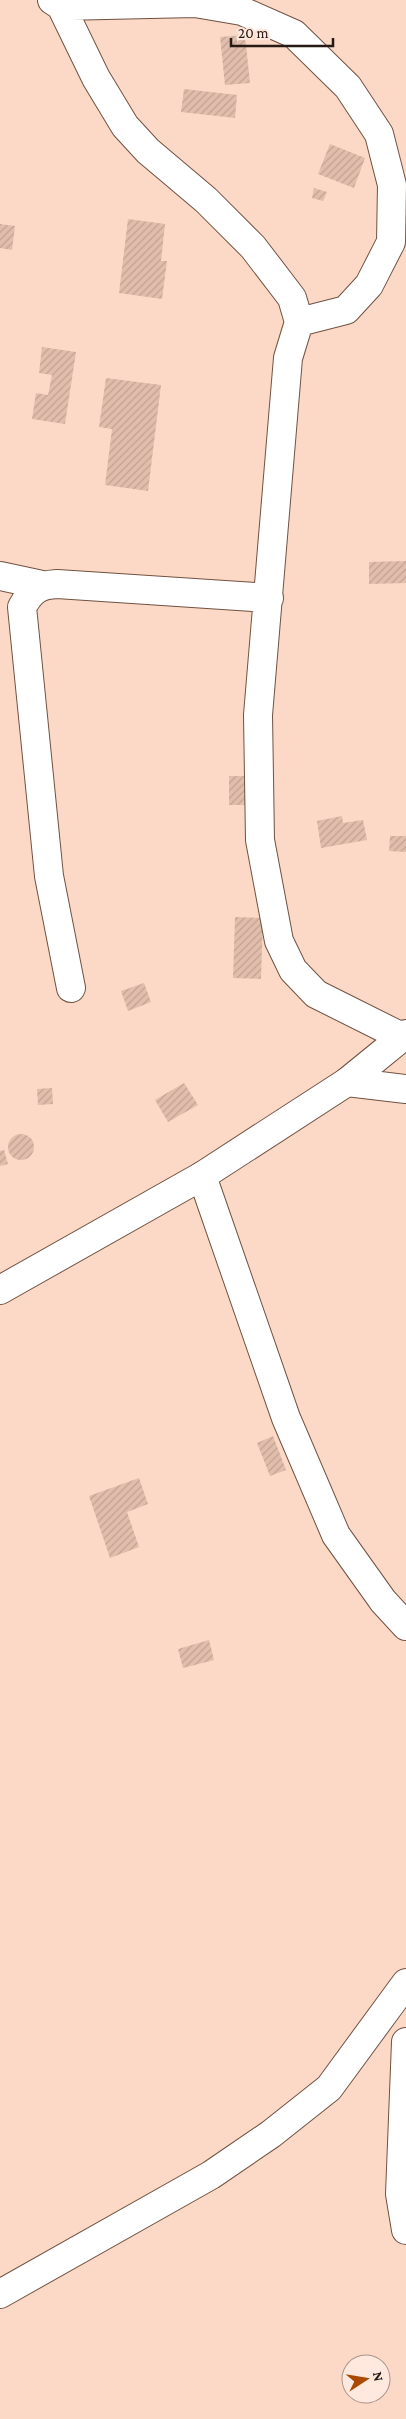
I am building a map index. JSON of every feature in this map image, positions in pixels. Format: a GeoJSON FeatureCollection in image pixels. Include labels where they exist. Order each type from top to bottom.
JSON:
{"type":"FeatureCollection","features":[{"type":"Feature","properties":{"kind":"street"},"geometry":{"type":"LineString","coordinates":[[0,1290],[202,1176],[347,1082],[404,1036],[316,994],[293,970],[279,941],[260,840],[258,715],[288,358],[299,322],[292,298],[253,247],[206,200],[148,151],[125,126],[96,78],[56,3],[195,3],[242,11],[294,34],[348,86],[379,134],[392,185],[391,242],[369,285],[346,310],[299,322]]}},
{"type":"Feature","properties":{"kind":"street"},"geometry":{"type":"LineString","coordinates":[[0,576],[42,585],[57,584],[269,598]]}},
{"type":"Feature","properties":{"kind":"street"},"geometry":{"type":"LineString","coordinates":[[42,585],[30,593],[22,607],[23,625],[49,876],[71,988]]}},
{"type":"Feature","properties":{"kind":"street"},"geometry":{"type":"LineString","coordinates":[[347,1082],[406,1089]]}},
{"type":"Feature","properties":{"kind":"street"},"geometry":{"type":"LineString","coordinates":[[202,1176],[286,1418],[336,1535],[383,1601],[406,1626]]}},
{"type":"Feature","properties":{"kind":"street"},"geometry":{"type":"LineString","coordinates":[[0,2294],[211,2175],[270,2134],[329,2088],[406,1984]]}},
{"type":"Feature","properties":{"kind":"street"},"geometry":{"type":"LineString","coordinates":[[406,2042],[400,2194],[406,2230]]}},
{"type":"Feature","properties":{"kind":"building"},"geometry":{"type":"Polygon","coordinates":[[[245,35],[250,83],[225,85],[220,37],[245,35]]]}},
{"type":"Feature","properties":{"kind":"building"},"geometry":{"type":"Polygon","coordinates":[[[184,89],[237,95],[235,118],[181,112],[184,89]]]}},
{"type":"Feature","properties":{"kind":"building"},"geometry":{"type":"Polygon","coordinates":[[[330,144],[365,158],[354,188],[318,174],[330,144]]]}},
{"type":"Feature","properties":{"kind":"building"},"geometry":{"type":"Polygon","coordinates":[[[314,188],[327,192],[323,201],[312,198],[314,188]]]}},
{"type":"Feature","properties":{"kind":"building"},"geometry":{"type":"Polygon","coordinates":[[[128,219],[165,224],[161,261],[167,261],[162,299],[119,293],[128,219]]]}},
{"type":"Feature","properties":{"kind":"building"},"geometry":{"type":"Polygon","coordinates":[[[0,224],[15,226],[12,250],[0,248],[0,224]]]}},
{"type":"Feature","properties":{"kind":"building"},"geometry":{"type":"Polygon","coordinates":[[[42,347],[76,352],[65,424],[32,419],[36,393],[48,395],[52,375],[39,373],[42,347]]]}},
{"type":"Feature","properties":{"kind":"building"},"geometry":{"type":"Polygon","coordinates":[[[106,378],[161,385],[148,491],[105,485],[112,429],[99,427],[106,378]]]}},
{"type":"Feature","properties":{"kind":"building"},"geometry":{"type":"Polygon","coordinates":[[[406,561],[406,583],[369,584],[369,562],[406,561]]]}},
{"type":"Feature","properties":{"kind":"building"},"geometry":{"type":"Polygon","coordinates":[[[229,776],[249,776],[250,805],[229,805],[229,776]]]}},
{"type":"Feature","properties":{"kind":"building"},"geometry":{"type":"Polygon","coordinates":[[[342,816],[343,823],[363,820],[367,840],[321,848],[317,821],[342,816]]]}},
{"type":"Feature","properties":{"kind":"building"},"geometry":{"type":"Polygon","coordinates":[[[390,836],[406,836],[406,852],[389,851],[390,836]]]}},
{"type":"Feature","properties":{"kind":"building"},"geometry":{"type":"Polygon","coordinates":[[[235,917],[263,918],[261,979],[233,978],[235,917]]]}},
{"type":"Feature","properties":{"kind":"building"},"geometry":{"type":"Polygon","coordinates":[[[144,983],[151,1002],[128,1011],[121,991],[144,983]]]}},
{"type":"Feature","properties":{"kind":"building"},"geometry":{"type":"Polygon","coordinates":[[[184,1083],[198,1105],[168,1122],[155,1100],[184,1083]]]}},
{"type":"Feature","properties":{"kind":"building"},"geometry":{"type":"Polygon","coordinates":[[[52,1088],[53,1104],[38,1105],[37,1089],[52,1088]]]}},
{"type":"Feature","properties":{"kind":"building"},"geometry":{"type":"Polygon","coordinates":[[[21,1134],[30,1138],[34,1147],[30,1156],[21,1160],[12,1156],[8,1147],[12,1138],[21,1134]]]}},
{"type":"Feature","properties":{"kind":"building"},"geometry":{"type":"Polygon","coordinates":[[[4,1150],[8,1164],[0,1166],[0,1151],[4,1150]]]}},
{"type":"Feature","properties":{"kind":"building"},"geometry":{"type":"Polygon","coordinates":[[[273,1436],[286,1470],[270,1476],[257,1443],[273,1436]]]}},
{"type":"Feature","properties":{"kind":"building"},"geometry":{"type":"Polygon","coordinates":[[[139,1478],[148,1504],[127,1512],[139,1547],[110,1558],[89,1496],[139,1478]]]}},
{"type":"Feature","properties":{"kind":"building"},"geometry":{"type":"Polygon","coordinates":[[[209,1640],[214,1660],[183,1668],[178,1649],[209,1640]]]}}]}
